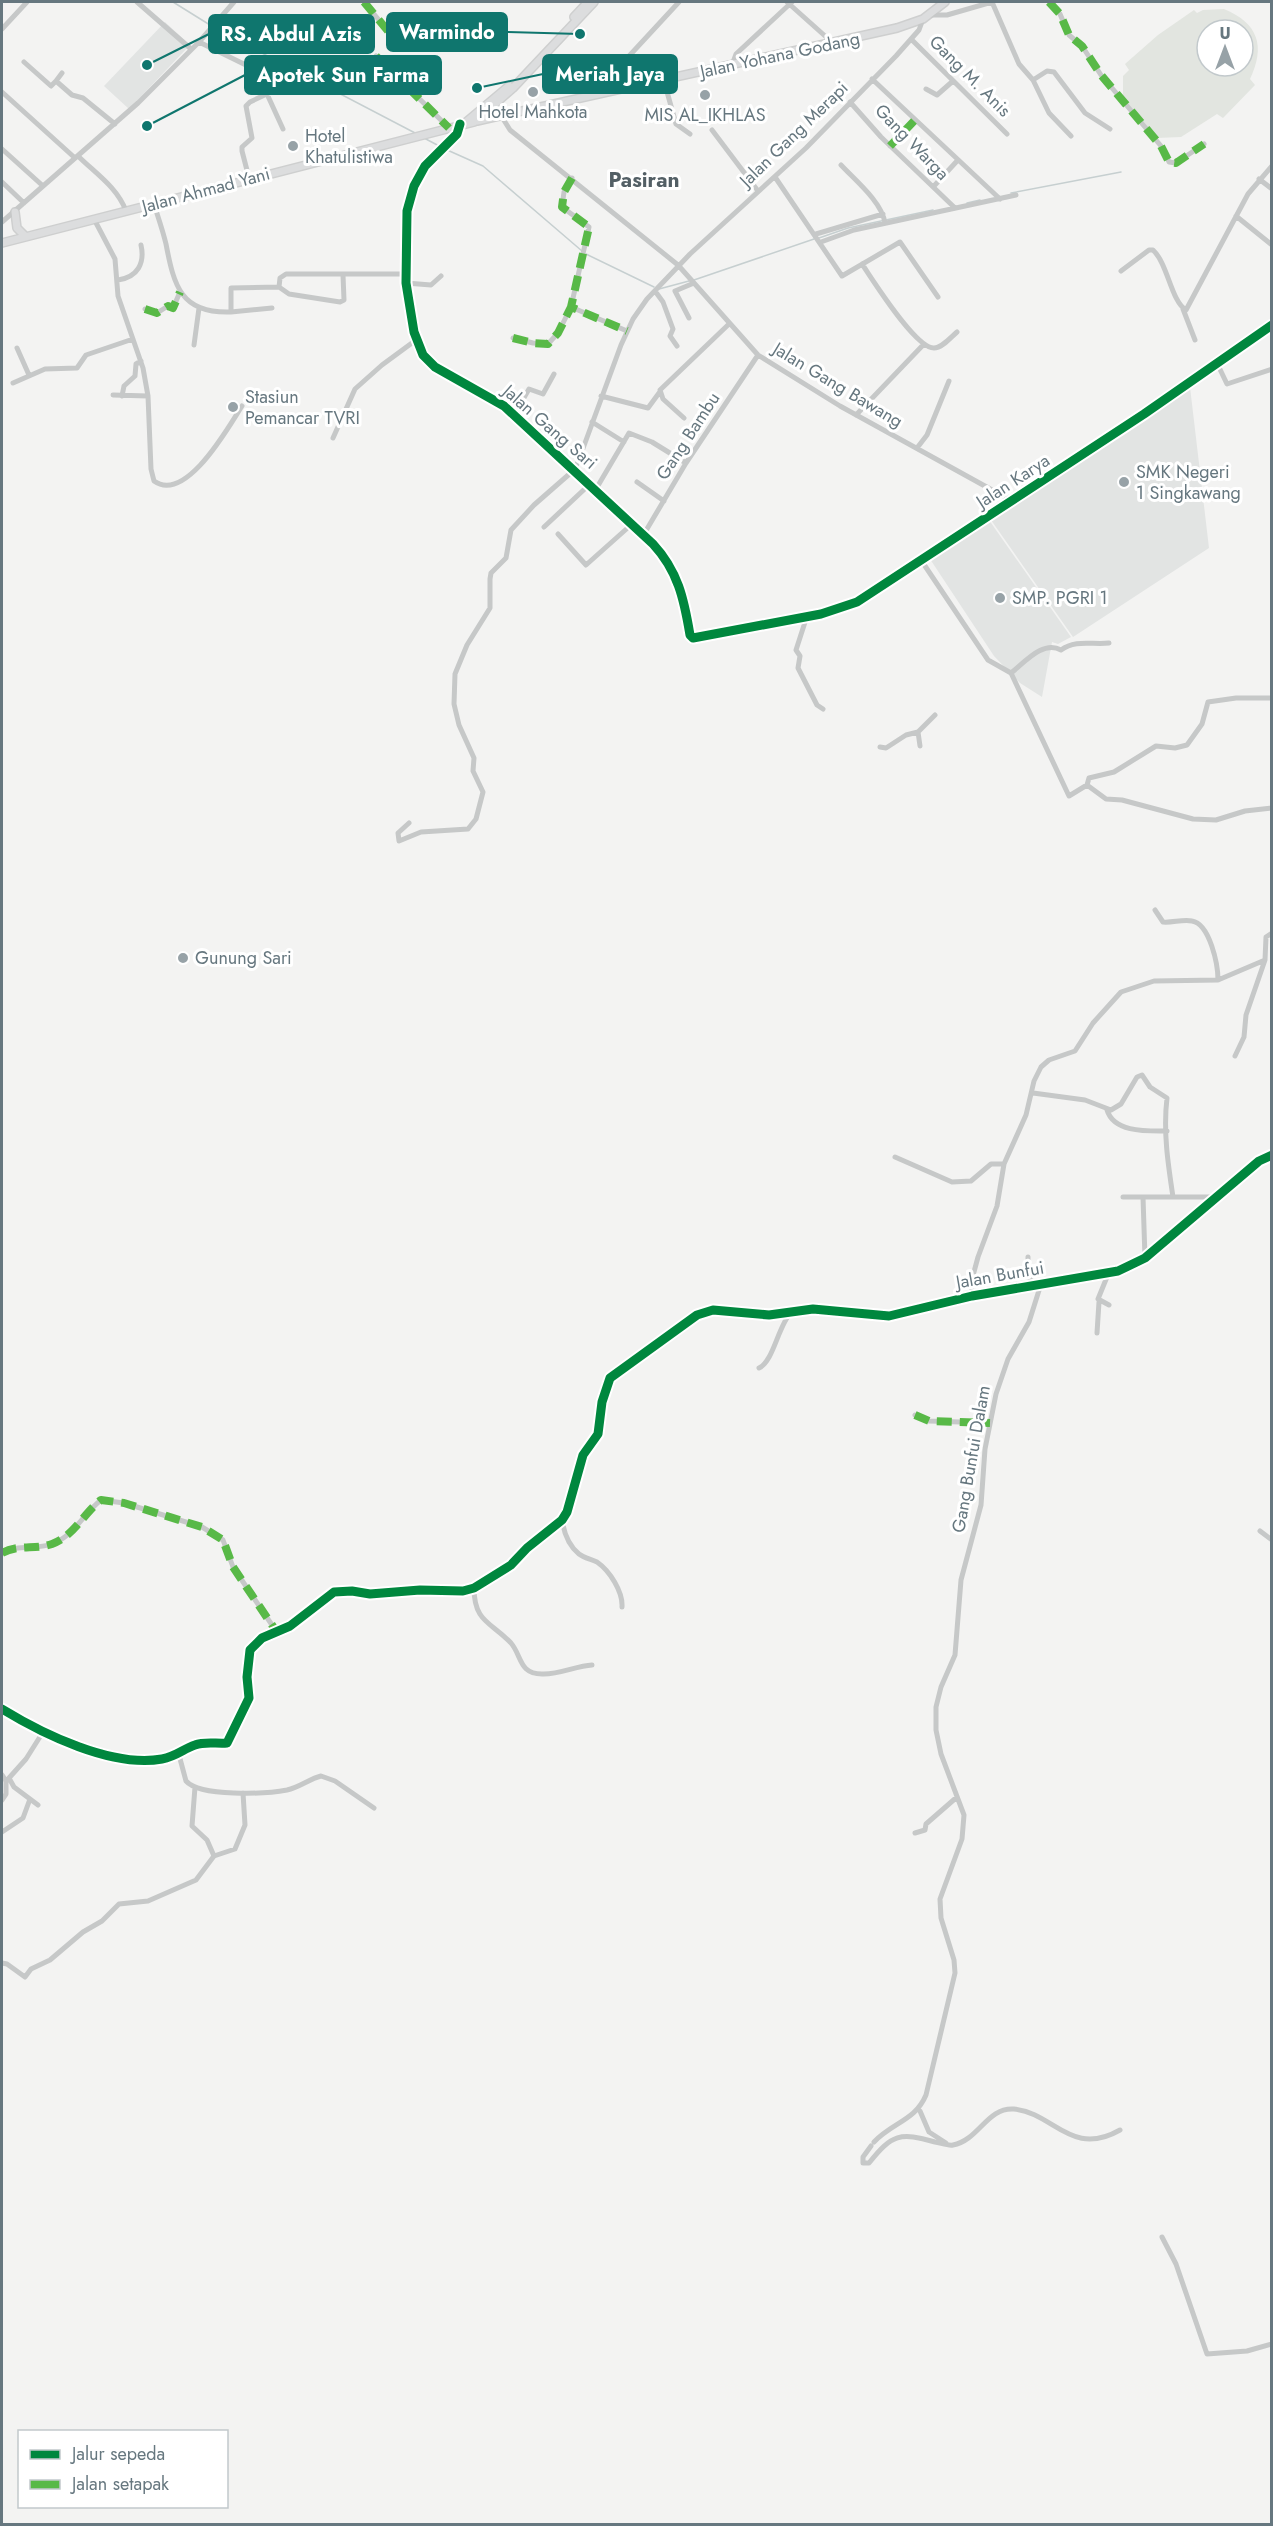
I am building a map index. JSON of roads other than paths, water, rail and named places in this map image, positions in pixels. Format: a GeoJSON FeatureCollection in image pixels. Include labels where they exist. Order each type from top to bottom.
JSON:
{"type":"FeatureCollection","features":[{"type":"Feature","properties":{"kind":"main road"},"geometry":{"type":"LineString","coordinates":[[467,122],[519,80],[588,2]]}},
{"type":"Feature","properties":{"kind":"main road"},"geometry":{"type":"LineString","coordinates":[[467,122],[495,106],[594,2]]}},
{"type":"Feature","properties":{"kind":"main road","name":"Jalan Yohana Godang"},"geometry":{"type":"LineString","coordinates":[[467,122],[501,118],[834,44],[927,17],[945,2]]}},
{"type":"Feature","properties":{"kind":"main road","name":"Jalan Ahmad Yani"},"geometry":{"type":"LineString","coordinates":[[2,243],[467,122]]}},
{"type":"Feature","properties":{"kind":"main road"},"geometry":{"type":"LineString","coordinates":[[15,212],[17,228],[25,237]]}},
{"type":"Feature","properties":{"kind":"street"},"geometry":{"type":"LineString","coordinates":[[2,29],[27,2]]}},
{"type":"Feature","properties":{"kind":"street"},"geometry":{"type":"LineString","coordinates":[[137,2],[191,50]]}},
{"type":"Feature","properties":{"kind":"street"},"geometry":{"type":"LineString","coordinates":[[2,222],[115,124],[199,42],[234,2]]}},
{"type":"Feature","properties":{"kind":"street"},"geometry":{"type":"LineString","coordinates":[[364,2],[388,30]]}},
{"type":"Feature","properties":{"kind":"street"},"geometry":{"type":"LineString","coordinates":[[592,97],[680,2]]}},
{"type":"Feature","properties":{"kind":"street"},"geometry":{"type":"LineString","coordinates":[[732,65],[736,54],[790,2],[834,44]]}},
{"type":"Feature","properties":{"kind":"street"},"geometry":{"type":"LineString","coordinates":[[962,2],[968,9]]}},
{"type":"Feature","properties":{"kind":"street"},"geometry":{"type":"LineString","coordinates":[[927,17],[947,15],[992,2],[1019,64],[1033,80],[1049,112],[1071,136]]}},
{"type":"Feature","properties":{"kind":"street"},"geometry":{"type":"LineString","coordinates":[[1049,2],[1060,14],[1069,35],[1082,46],[1101,75],[1161,146],[1169,162],[1176,163],[1204,144]]}},
{"type":"Feature","properties":{"kind":"street","name":"Jalan Gang Merapi"},"geometry":{"type":"LineString","coordinates":[[656,290],[678,265],[775,177],[850,102],[912,39],[927,17]]}},
{"type":"Feature","properties":{"kind":"street","name":"Gang M. Anis"},"geometry":{"type":"LineString","coordinates":[[912,39],[1006,134]]}},
{"type":"Feature","properties":{"kind":"street"},"geometry":{"type":"LineString","coordinates":[[199,42],[252,68]]}},
{"type":"Feature","properties":{"kind":"street"},"geometry":{"type":"LineString","coordinates":[[376,56],[449,128]]}},
{"type":"Feature","properties":{"kind":"street"},"geometry":{"type":"LineString","coordinates":[[24,62],[51,86],[62,74]]}},
{"type":"Feature","properties":{"kind":"street"},"geometry":{"type":"LineString","coordinates":[[1033,80],[1047,71],[1054,72],[1085,113],[1110,129]]}},
{"type":"Feature","properties":{"kind":"street"},"geometry":{"type":"LineString","coordinates":[[872,79],[998,197]]}},
{"type":"Feature","properties":{"kind":"street"},"geometry":{"type":"LineString","coordinates":[[56,81],[72,95],[83,98],[115,124]]}},
{"type":"Feature","properties":{"kind":"street"},"geometry":{"type":"LineString","coordinates":[[664,81],[676,123],[690,134]]}},
{"type":"Feature","properties":{"kind":"street"},"geometry":{"type":"LineString","coordinates":[[926,89],[937,95],[952,81]]}},
{"type":"Feature","properties":{"kind":"street"},"geometry":{"type":"LineString","coordinates":[[249,178],[242,149],[252,138],[246,106],[288,84]]}},
{"type":"Feature","properties":{"kind":"street"},"geometry":{"type":"LineString","coordinates":[[2,92],[104,180],[122,201],[126,211]]}},
{"type":"Feature","properties":{"kind":"street"},"geometry":{"type":"LineString","coordinates":[[267,94],[283,129]]}},
{"type":"Feature","properties":{"kind":"street","name":"Gang Warga"},"geometry":{"type":"LineString","coordinates":[[850,102],[890,146],[954,206]]}},
{"type":"Feature","properties":{"kind":"street","name":"Jalan Gang Bawang"},"geometry":{"type":"LineString","coordinates":[[495,106],[510,129],[678,265],[758,355],[856,415],[1012,501]]}},
{"type":"Feature","properties":{"kind":"street"},"geometry":{"type":"LineString","coordinates":[[890,146],[914,120]]}},
{"type":"Feature","properties":{"kind":"street","name":"Jalan Gang Sari"},"geometry":{"type":"LineString","coordinates":[[467,122],[419,177],[410,201],[404,238],[405,274],[417,340],[423,356],[435,367],[492,397],[644,534],[662,554],[682,591],[690,637],[695,639],[755,626]]}},
{"type":"Feature","properties":{"kind":"street"},"geometry":{"type":"LineString","coordinates":[[712,130],[758,191]]}},
{"type":"Feature","properties":{"kind":"street"},"geometry":{"type":"LineString","coordinates":[[2,149],[43,186]]}},
{"type":"Feature","properties":{"kind":"street"},"geometry":{"type":"LineString","coordinates":[[934,186],[957,161]]}},
{"type":"Feature","properties":{"kind":"street"},"geometry":{"type":"LineString","coordinates":[[842,165],[884,219]]}},
{"type":"Feature","properties":{"kind":"street"},"geometry":{"type":"LineString","coordinates":[[1183,309],[1187,309],[1236,216],[1259,179],[1272,166]]}},
{"type":"Feature","properties":{"kind":"street"},"geometry":{"type":"LineString","coordinates":[[775,177],[842,276],[880,252],[901,243],[938,297]]}},
{"type":"Feature","properties":{"kind":"street"},"geometry":{"type":"LineString","coordinates":[[513,338],[533,344],[548,344],[558,333],[571,307],[589,227],[562,207],[564,192],[572,178]]}},
{"type":"Feature","properties":{"kind":"street"},"geometry":{"type":"LineString","coordinates":[[1259,179],[1272,189]]}},
{"type":"Feature","properties":{"kind":"street"},"geometry":{"type":"LineString","coordinates":[[2,182],[24,203]]}},
{"type":"Feature","properties":{"kind":"street"},"geometry":{"type":"LineString","coordinates":[[818,238],[884,219],[1016,195]]}},
{"type":"Feature","properties":{"kind":"street"},"geometry":{"type":"LineString","coordinates":[[154,204],[169,267],[186,300],[199,308],[214,312],[272,308]]}},
{"type":"Feature","properties":{"kind":"street"},"geometry":{"type":"LineString","coordinates":[[1236,216],[1272,245]]}},
{"type":"Feature","properties":{"kind":"street"},"geometry":{"type":"LineString","coordinates":[[94,219],[115,259],[118,296],[141,361],[148,396],[150,468],[154,481],[163,486],[180,481],[204,462],[242,406]]}},
{"type":"Feature","properties":{"kind":"street"},"geometry":{"type":"LineString","coordinates":[[118,280],[132,276],[137,271],[142,258],[141,244]]}},
{"type":"Feature","properties":{"kind":"street"},"geometry":{"type":"LineString","coordinates":[[1121,271],[1153,250],[1160,258],[1196,340]]}},
{"type":"Feature","properties":{"kind":"street"},"geometry":{"type":"LineString","coordinates":[[862,264],[895,312],[924,344],[933,348],[938,347],[957,332]]}},
{"type":"Feature","properties":{"kind":"street"},"geometry":{"type":"LineString","coordinates":[[279,287],[280,278],[286,274],[405,274]]}},
{"type":"Feature","properties":{"kind":"street"},"geometry":{"type":"LineString","coordinates":[[231,312],[231,288],[279,287],[289,294],[340,302],[344,300],[343,275]]}},
{"type":"Feature","properties":{"kind":"street"},"geometry":{"type":"LineString","coordinates":[[406,283],[431,285],[441,276]]}},
{"type":"Feature","properties":{"kind":"street"},"geometry":{"type":"LineString","coordinates":[[690,318],[675,291],[693,281]]}},
{"type":"Feature","properties":{"kind":"street"},"geometry":{"type":"LineString","coordinates":[[409,823],[398,833],[399,841],[421,832],[468,829],[476,819],[483,792],[473,771],[474,758],[459,725],[453,683],[467,645],[490,608],[489,579],[491,573],[506,558],[511,530],[574,470],[627,331],[656,290],[673,329],[670,336],[677,346]]}},
{"type":"Feature","properties":{"kind":"street"},"geometry":{"type":"LineString","coordinates":[[145,309],[157,313],[168,306],[172,308],[180,292]]}},
{"type":"Feature","properties":{"kind":"street"},"geometry":{"type":"LineString","coordinates":[[571,307],[627,331]]}},
{"type":"Feature","properties":{"kind":"street"},"geometry":{"type":"LineString","coordinates":[[194,345],[199,308]]}},
{"type":"Feature","properties":{"kind":"street"},"geometry":{"type":"LineString","coordinates":[[601,396],[648,408],[664,384],[729,324]]}},
{"type":"Feature","properties":{"kind":"street","name":"Jalan Karya"},"geometry":{"type":"LineString","coordinates":[[755,626],[850,605],[1012,501],[1272,325]]}},
{"type":"Feature","properties":{"kind":"street"},"geometry":{"type":"LineString","coordinates":[[13,383],[51,368],[77,368],[86,355],[133,339]]}},
{"type":"Feature","properties":{"kind":"street"},"geometry":{"type":"LineString","coordinates":[[333,438],[355,389],[382,365],[417,340]]}},
{"type":"Feature","properties":{"kind":"street"},"geometry":{"type":"LineString","coordinates":[[856,415],[924,344]]}},
{"type":"Feature","properties":{"kind":"street"},"geometry":{"type":"LineString","coordinates":[[17,348],[29,375]]}},
{"type":"Feature","properties":{"kind":"street","name":"Gang Bambu"},"geometry":{"type":"LineString","coordinates":[[644,534],[686,463],[758,355]]}},
{"type":"Feature","properties":{"kind":"street"},"geometry":{"type":"LineString","coordinates":[[122,396],[124,387],[135,376],[136,364],[141,361]]}},
{"type":"Feature","properties":{"kind":"street"},"geometry":{"type":"LineString","coordinates":[[1217,363],[1227,384],[1272,369]]}},
{"type":"Feature","properties":{"kind":"street"},"geometry":{"type":"LineString","coordinates":[[514,415],[530,389],[543,394],[554,374]]}},
{"type":"Feature","properties":{"kind":"street"},"geometry":{"type":"LineString","coordinates":[[917,448],[927,435],[949,381]]}},
{"type":"Feature","properties":{"kind":"street"},"geometry":{"type":"LineString","coordinates":[[659,393],[684,418]]}},
{"type":"Feature","properties":{"kind":"street"},"geometry":{"type":"LineString","coordinates":[[113,395],[148,396]]}},
{"type":"Feature","properties":{"kind":"street"},"geometry":{"type":"LineString","coordinates":[[592,422],[624,442]]}},
{"type":"Feature","properties":{"kind":"street"},"geometry":{"type":"LineString","coordinates":[[596,489],[629,433],[652,442],[686,463]]}},
{"type":"Feature","properties":{"kind":"street"},"geometry":{"type":"LineString","coordinates":[[637,482],[664,501]]}},
{"type":"Feature","properties":{"kind":"street"},"geometry":{"type":"LineString","coordinates":[[544,526],[590,484]]}},
{"type":"Feature","properties":{"kind":"street"},"geometry":{"type":"LineString","coordinates":[[558,534],[586,565],[632,524]]}},
{"type":"Feature","properties":{"kind":"street"},"geometry":{"type":"LineString","coordinates":[[921,560],[988,660],[1011,673],[1069,796],[1087,785],[1089,778],[1114,772],[1156,746],[1175,748],[1186,745],[1202,724],[1207,703],[1272,698]]}},
{"type":"Feature","properties":{"kind":"street"},"geometry":{"type":"LineString","coordinates":[[807,616],[796,650],[800,656],[798,668],[817,705],[824,709]]}},
{"type":"Feature","properties":{"kind":"street"},"geometry":{"type":"LineString","coordinates":[[1011,673],[1045,647],[1053,646],[1061,650],[1082,642],[1109,643]]}},
{"type":"Feature","properties":{"kind":"street"},"geometry":{"type":"LineString","coordinates":[[880,747],[886,748],[906,735],[918,732],[935,715]]}},
{"type":"Feature","properties":{"kind":"street"},"geometry":{"type":"LineString","coordinates":[[918,732],[920,746]]}},
{"type":"Feature","properties":{"kind":"street"},"geometry":{"type":"LineString","coordinates":[[1087,785],[1106,799],[1122,800],[1193,819],[1216,819],[1245,811],[1272,808]]}},
{"type":"Feature","properties":{"kind":"street"},"geometry":{"type":"LineString","coordinates":[[1155,909],[1163,922],[1192,921],[1199,925],[1217,959],[1218,980]]}},
{"type":"Feature","properties":{"kind":"street"},"geometry":{"type":"LineString","coordinates":[[1235,1056],[1244,1037],[1246,1015],[1265,960],[1266,938],[1272,933]]}},
{"type":"Feature","properties":{"kind":"street"},"geometry":{"type":"LineString","coordinates":[[972,1296],[971,1283],[997,1206],[1004,1164],[1041,1067],[1057,1056],[1075,1051],[1093,1023],[1121,992],[1154,981],[1218,980],[1265,960]]}},
{"type":"Feature","properties":{"kind":"street"},"geometry":{"type":"LineString","coordinates":[[1107,1110],[1120,1104],[1141,1075],[1152,1089],[1167,1098],[1164,1115],[1167,1131],[1166,1151],[1173,1197]]}},
{"type":"Feature","properties":{"kind":"street"},"geometry":{"type":"LineString","coordinates":[[1033,1093],[1085,1100],[1107,1110],[1111,1119],[1132,1129],[1167,1131]]}},
{"type":"Feature","properties":{"kind":"street","name":"Jalan Bunfui"},"geometry":{"type":"LineString","coordinates":[[562,1520],[569,1505],[583,1455],[598,1434],[602,1402],[610,1378],[697,1316],[713,1310],[751,1314],[830,1309],[889,1316],[972,1296],[1109,1272],[1145,1258],[1259,1161],[1272,1155]]}},
{"type":"Feature","properties":{"kind":"street"},"geometry":{"type":"LineString","coordinates":[[895,1157],[952,1182],[971,1181],[991,1164],[1004,1164]]}},
{"type":"Feature","properties":{"kind":"street"},"geometry":{"type":"LineString","coordinates":[[1123,1197],[1219,1197]]}},
{"type":"Feature","properties":{"kind":"street"},"geometry":{"type":"LineString","coordinates":[[1143,1197],[1145,1258]]}},
{"type":"Feature","properties":{"kind":"street"},"geometry":{"type":"LineString","coordinates":[[1028,1257],[1028,1274],[1032,1286]]}},
{"type":"Feature","properties":{"kind":"street"},"geometry":{"type":"LineString","coordinates":[[1097,1333],[1099,1295],[1109,1272]]}},
{"type":"Feature","properties":{"kind":"street","name":"Gang Bunfui Dalam"},"geometry":{"type":"LineString","coordinates":[[920,2111],[926,2095],[955,1974],[954,1960],[941,1918],[940,1899],[964,1824],[941,1754],[936,1730],[936,1707],[941,1687],[955,1655],[961,1580],[981,1505],[985,1449],[990,1424],[1005,1365],[1022,1338],[1041,1284]]}},
{"type":"Feature","properties":{"kind":"street"},"geometry":{"type":"LineString","coordinates":[[1099,1302],[1109,1305]]}},
{"type":"Feature","properties":{"kind":"street"},"geometry":{"type":"LineString","coordinates":[[759,1368],[766,1363],[779,1329],[792,1311]]}},
{"type":"Feature","properties":{"kind":"street"},"geometry":{"type":"LineString","coordinates":[[915,1415],[929,1421],[990,1424]]}},
{"type":"Feature","properties":{"kind":"street"},"geometry":{"type":"LineString","coordinates":[[2,1553],[19,1546],[50,1545],[61,1540],[100,1500],[124,1503],[201,1527],[223,1540],[233,1567],[276,1631]]}},
{"type":"Feature","properties":{"kind":"street"},"geometry":{"type":"LineString","coordinates":[[2,1709],[43,1732],[95,1752],[145,1761],[179,1755],[194,1745],[225,1743],[231,1738],[249,1698],[249,1655],[262,1638],[290,1626],[334,1592],[343,1590],[369,1594],[392,1594],[420,1590],[463,1592],[474,1588],[511,1565],[526,1548],[562,1520],[564,1532],[571,1545],[580,1555],[601,1566],[618,1589],[623,1598],[622,1607]]}},
{"type":"Feature","properties":{"kind":"street"},"geometry":{"type":"LineString","coordinates":[[1260,1532],[1272,1540]]}},
{"type":"Feature","properties":{"kind":"street"},"geometry":{"type":"LineString","coordinates":[[474,1588],[474,1602],[483,1620],[511,1644],[521,1665],[526,1670],[542,1674],[592,1665]]}},
{"type":"Feature","properties":{"kind":"street"},"geometry":{"type":"LineString","coordinates":[[2,1800],[6,1794],[7,1779],[26,1759],[43,1732]]}},
{"type":"Feature","properties":{"kind":"street"},"geometry":{"type":"LineString","coordinates":[[179,1755],[186,1781],[195,1787],[243,1793],[286,1790],[307,1784],[321,1776],[335,1781],[374,1808]]}},
{"type":"Feature","properties":{"kind":"street"},"geometry":{"type":"LineString","coordinates":[[2,1775],[38,1805]]}},
{"type":"Feature","properties":{"kind":"street"},"geometry":{"type":"LineString","coordinates":[[195,1787],[192,1826],[201,1832],[214,1856]]}},
{"type":"Feature","properties":{"kind":"street"},"geometry":{"type":"LineString","coordinates":[[2,1963],[25,1977],[31,1969],[50,1960],[83,1932],[102,1921],[119,1904],[148,1901],[196,1881],[214,1856],[235,1849],[242,1837],[246,1816],[243,1793]]}},
{"type":"Feature","properties":{"kind":"street"},"geometry":{"type":"LineString","coordinates":[[915,1833],[925,1830],[926,1824],[957,1797]]}},
{"type":"Feature","properties":{"kind":"street"},"geometry":{"type":"LineString","coordinates":[[2,1832],[23,1818],[30,1799]]}},
{"type":"Feature","properties":{"kind":"street"},"geometry":{"type":"LineString","coordinates":[[951,2146],[929,2132],[920,2111],[890,2127],[872,2144],[863,2157],[863,2163],[869,2163],[888,2141],[903,2135],[951,2146],[969,2139],[980,2131],[987,2119],[1005,2109],[1027,2111],[1059,2131],[1076,2137],[1108,2137],[1120,2130]]}},
{"type":"Feature","properties":{"kind":"street"},"geometry":{"type":"LineString","coordinates":[[1162,2237],[1176,2264],[1187,2304],[1207,2354],[1247,2351],[1272,2344]]}},
{"type":"Feature","properties":{"kind":"waterway"},"geometry":{"type":"LineString","coordinates":[[173,2],[210,25]]}},
{"type":"Feature","properties":{"kind":"waterway"},"geometry":{"type":"LineString","coordinates":[[214,28],[417,134]]}},
{"type":"Feature","properties":{"kind":"waterway"},"geometry":{"type":"LineString","coordinates":[[424,138],[441,147]]}},
{"type":"Feature","properties":{"kind":"waterway"},"geometry":{"type":"LineString","coordinates":[[445,149],[483,166],[582,251]]}},
{"type":"Feature","properties":{"kind":"waterway"},"geometry":{"type":"LineString","coordinates":[[1011,193],[1121,172]]}},
{"type":"Feature","properties":{"kind":"waterway"},"geometry":{"type":"LineString","coordinates":[[967,203],[980,200]]}},
{"type":"Feature","properties":{"kind":"waterway"},"geometry":{"type":"LineString","coordinates":[[819,238],[848,228],[933,210]]}},
{"type":"Feature","properties":{"kind":"waterway"},"geometry":{"type":"LineString","coordinates":[[694,280],[814,239]]}},
{"type":"Feature","properties":{"kind":"waterway"},"geometry":{"type":"LineString","coordinates":[[586,254],[654,287]]}},
{"type":"Feature","properties":{"kind":"waterway"},"geometry":{"type":"LineString","coordinates":[[659,289],[689,281]]}},
{"type":"Feature","properties":{"kind":"place","name":"Warmindo"},"geometry":{"type":"Point","coordinates":[580,34]}},
{"type":"Feature","properties":{"kind":"place","name":"RS. Abdul Azis"},"geometry":{"type":"Point","coordinates":[147,65]}},
{"type":"Feature","properties":{"kind":"place","name":"Meriah Jaya"},"geometry":{"type":"Point","coordinates":[477,88]}},
{"type":"Feature","properties":{"kind":"place","name":"Hotel Mahkota"},"geometry":{"type":"Point","coordinates":[533,92]}},
{"type":"Feature","properties":{"kind":"place","name":"MIS AL_IKHLAS"},"geometry":{"type":"Point","coordinates":[705,95]}},
{"type":"Feature","properties":{"kind":"place","name":"Apotek Sun Farma"},"geometry":{"type":"Point","coordinates":[147,126]}},
{"type":"Feature","properties":{"kind":"place","name":"Hotel Khatulistiwa"},"geometry":{"type":"Point","coordinates":[293,146]}},
{"type":"Feature","properties":{"kind":"place","name":"Stasiun Pemancar TVRI"},"geometry":{"type":"Point","coordinates":[233,407]}},
{"type":"Feature","properties":{"kind":"place","name":"SMK Negeri 1 Singkawang"},"geometry":{"type":"Point","coordinates":[1124,482]}},
{"type":"Feature","properties":{"kind":"place","name":"SMP. PGRI 1"},"geometry":{"type":"Point","coordinates":[1000,598]}},
{"type":"Feature","properties":{"kind":"place","name":"Gunung Sari"},"geometry":{"type":"Point","coordinates":[183,958]}},
{"type":"Feature","properties":{"kind":"district","name":"Pasiran"},"geometry":{"type":"Point","coordinates":[644,180]}}]}
